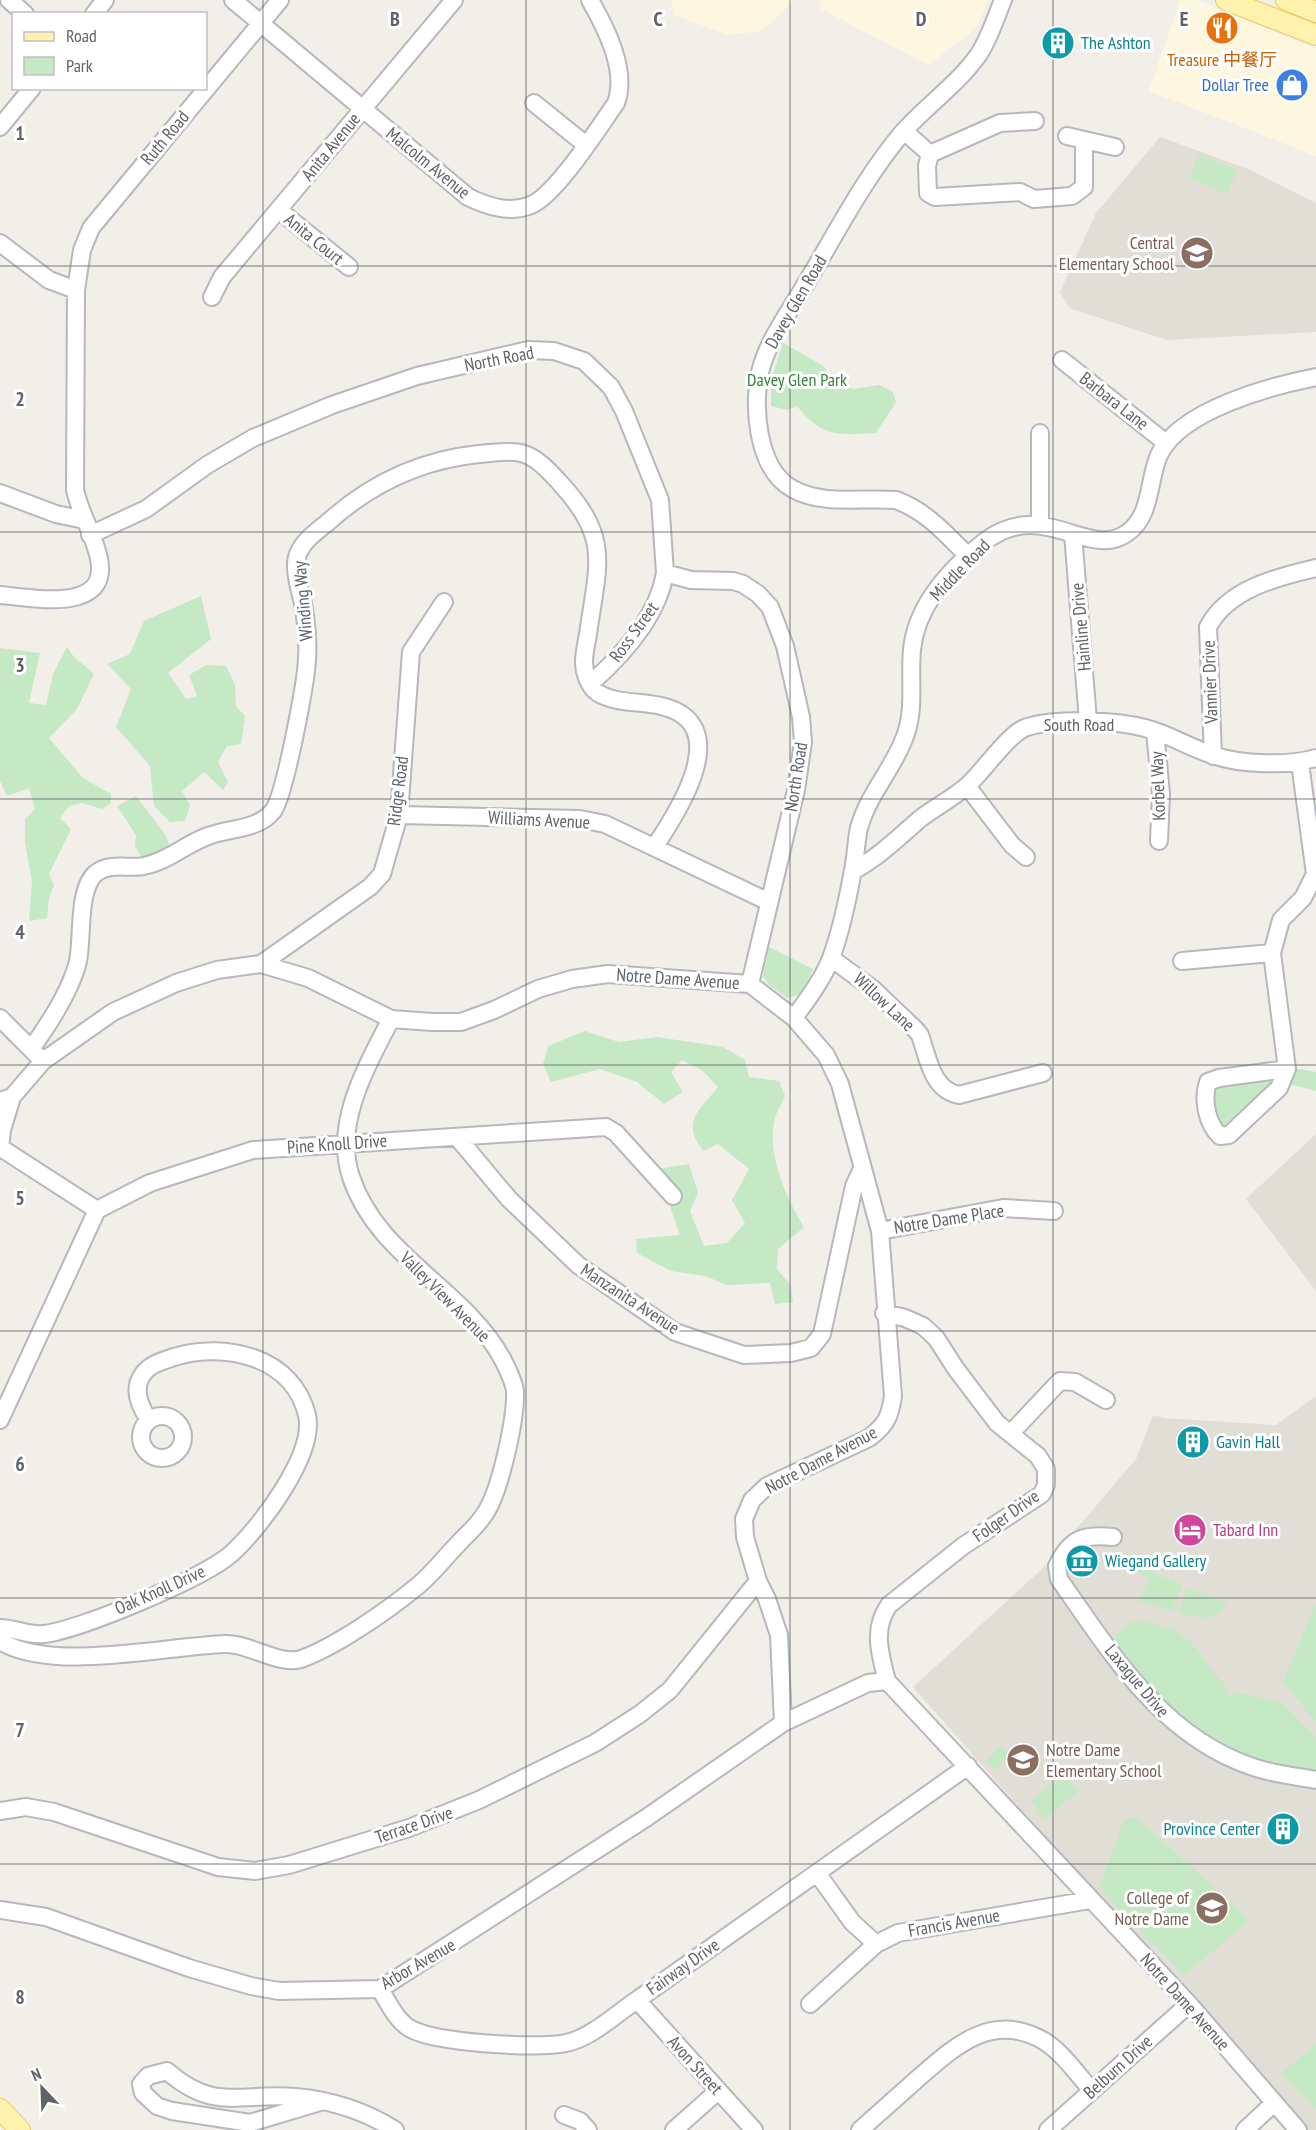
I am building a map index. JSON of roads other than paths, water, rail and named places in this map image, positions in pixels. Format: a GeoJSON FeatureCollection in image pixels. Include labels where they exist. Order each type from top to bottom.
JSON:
{"type":"FeatureCollection","features":[{"type":"Feature","properties":{"kind":"main road"},"geometry":{"type":"LineString","coordinates":[[1226,0],[1316,35]]}},
{"type":"Feature","properties":{"kind":"main road"},"geometry":{"type":"LineString","coordinates":[[1286,0],[1316,12]]}},
{"type":"Feature","properties":{"kind":"main road"},"geometry":{"type":"LineString","coordinates":[[0,2109],[20,2130]]}},
{"type":"Feature","properties":{"kind":"street"},"geometry":{"type":"LineString","coordinates":[[9,0],[23,12]]}},
{"type":"Feature","properties":{"kind":"street"},"geometry":{"type":"LineString","coordinates":[[96,12],[105,0]]}},
{"type":"Feature","properties":{"kind":"street","name":"Malcolm Avenue"},"geometry":{"type":"LineString","coordinates":[[233,0],[468,197],[486,206],[505,209],[530,205],[547,194],[586,145],[616,103],[621,92],[621,75],[600,18],[590,0]]}},
{"type":"Feature","properties":{"kind":"street","name":"Ruth Road"},"geometry":{"type":"LineString","coordinates":[[207,88],[280,0]]}},
{"type":"Feature","properties":{"kind":"street","name":"Anita Avenue"},"geometry":{"type":"LineString","coordinates":[[212,297],[222,277],[454,0]]}},
{"type":"Feature","properties":{"kind":"street","name":"Davey Glen Road"},"geometry":{"type":"LineString","coordinates":[[968,556],[934,522],[896,500],[828,499],[792,489],[773,471],[761,447],[759,394],[762,364],[777,331],[852,205],[904,131],[964,73],[980,52],[1003,0]]}},
{"type":"Feature","properties":{"kind":"street"},"geometry":{"type":"LineString","coordinates":[[0,127],[30,90]]}},
{"type":"Feature","properties":{"kind":"street","name":"Ruth Road"},"geometry":{"type":"LineString","coordinates":[[76,290],[82,250],[91,228],[205,90]]}},
{"type":"Feature","properties":{"kind":"street"},"geometry":{"type":"LineString","coordinates":[[534,103],[586,145]]}},
{"type":"Feature","properties":{"kind":"street"},"geometry":{"type":"LineString","coordinates":[[930,154],[1000,123],[1035,121]]}},
{"type":"Feature","properties":{"kind":"street"},"geometry":{"type":"LineString","coordinates":[[904,131],[930,154]]}},
{"type":"Feature","properties":{"kind":"street"},"geometry":{"type":"LineString","coordinates":[[1067,136],[1115,147]]}},
{"type":"Feature","properties":{"kind":"street"},"geometry":{"type":"LineString","coordinates":[[930,154],[926,179],[928,193],[935,197],[1020,192],[1034,199],[1072,196],[1084,187],[1084,141]]}},
{"type":"Feature","properties":{"kind":"street","name":"Anita Court"},"geometry":{"type":"LineString","coordinates":[[280,210],[349,267]]}},
{"type":"Feature","properties":{"kind":"street"},"geometry":{"type":"LineString","coordinates":[[0,595],[70,599],[88,592],[98,580],[100,568],[98,553],[75,490],[76,290],[49,280],[3,254]]}},
{"type":"Feature","properties":{"kind":"street","name":"North Road"},"geometry":{"type":"LineString","coordinates":[[87,528],[146,509],[207,465],[253,438],[332,405],[417,376],[528,350],[554,351],[584,361],[611,387],[624,411],[660,500],[664,573],[691,580],[733,581],[752,589],[770,607],[784,646],[801,717],[803,742],[796,790],[750,984]]}},
{"type":"Feature","properties":{"kind":"street","name":"Barbara Lane"},"geometry":{"type":"LineString","coordinates":[[1062,360],[1166,443]]}},
{"type":"Feature","properties":{"kind":"street","name":"Middle Road"},"geometry":{"type":"LineString","coordinates":[[794,1018],[831,958],[853,871],[859,828],[869,802],[904,740],[912,711],[912,650],[916,628],[933,593],[968,556],[995,533],[1009,527],[1040,524],[1103,540],[1127,533],[1144,509],[1158,456],[1166,443],[1190,423],[1227,404],[1272,387],[1316,377]]}},
{"type":"Feature","properties":{"kind":"street"},"geometry":{"type":"LineString","coordinates":[[1040,433],[1040,524]]}},
{"type":"Feature","properties":{"kind":"street","name":"Winding Way"},"geometry":{"type":"LineString","coordinates":[[31,1049],[77,966],[86,887],[93,876],[103,869],[115,866],[140,867],[158,862],[211,835],[250,826],[273,810],[280,795],[290,754],[308,658],[305,615],[296,565],[298,554],[309,539],[354,499],[386,481],[425,464],[460,456],[510,451],[526,454],[546,467],[588,518],[599,552],[584,659],[590,684]]}},
{"type":"Feature","properties":{"kind":"street"},"geometry":{"type":"LineString","coordinates":[[0,493],[87,528]]}},
{"type":"Feature","properties":{"kind":"street","name":"Hainline Drive"},"geometry":{"type":"LineString","coordinates":[[1073,534],[1088,721]]}},
{"type":"Feature","properties":{"kind":"street","name":"Vannier Drive"},"geometry":{"type":"LineString","coordinates":[[1213,756],[1208,627],[1214,615],[1228,603],[1271,579],[1316,568]]}},
{"type":"Feature","properties":{"kind":"street","name":"Ross Street"},"geometry":{"type":"LineString","coordinates":[[590,684],[614,661],[647,618],[661,593],[664,573]]}},
{"type":"Feature","properties":{"kind":"street","name":"Ridge Road"},"geometry":{"type":"LineString","coordinates":[[261,964],[370,887],[382,874],[399,815],[411,652],[444,602]]}},
{"type":"Feature","properties":{"kind":"street"},"geometry":{"type":"LineString","coordinates":[[590,684],[596,692],[610,697],[677,711],[691,723],[695,732],[696,759],[690,787],[655,846]]}},
{"type":"Feature","properties":{"kind":"street","name":"South Road"},"geometry":{"type":"LineString","coordinates":[[853,871],[872,861],[923,817],[967,786],[993,760],[1007,741],[1024,728],[1036,725],[1088,721],[1144,727],[1213,756],[1263,763],[1308,760]]}},
{"type":"Feature","properties":{"kind":"street","name":"Korbel Way"},"geometry":{"type":"LineString","coordinates":[[1155,731],[1161,794],[1159,841]]}},
{"type":"Feature","properties":{"kind":"street"},"geometry":{"type":"LineString","coordinates":[[1287,1069],[1219,1078],[1208,1082],[1204,1092],[1211,1128],[1220,1136],[1229,1135],[1279,1088],[1287,1069],[1272,953],[1281,920],[1303,897],[1315,874],[1308,760]]}},
{"type":"Feature","properties":{"kind":"street"},"geometry":{"type":"LineString","coordinates":[[967,786],[1012,845],[1026,857]]}},
{"type":"Feature","properties":{"kind":"street","name":"Williams Avenue"},"geometry":{"type":"LineString","coordinates":[[399,815],[580,819],[605,824],[769,902]]}},
{"type":"Feature","properties":{"kind":"street"},"geometry":{"type":"LineString","coordinates":[[289,946],[293,972]]}},
{"type":"Feature","properties":{"kind":"street"},"geometry":{"type":"LineString","coordinates":[[1182,961],[1272,953]]}},
{"type":"Feature","properties":{"kind":"street","name":"Willow Lane"},"geometry":{"type":"LineString","coordinates":[[831,958],[873,989],[915,1029],[920,1035],[937,1082],[947,1092],[959,1095],[1043,1072]]}},
{"type":"Feature","properties":{"kind":"street","name":"Notre Dame Avenue"},"geometry":{"type":"LineString","coordinates":[[6,1099],[43,1061],[94,1025],[135,1001],[176,983],[217,970],[261,964],[293,972],[391,1019],[461,1022],[494,1010],[538,989],[572,979],[608,974],[750,984],[794,1018],[832,1065],[880,1231],[884,1313],[893,1396],[890,1418],[868,1438],[768,1486],[752,1500],[744,1519],[745,1537],[758,1581],[767,1599],[779,1635],[783,1724]]}},
{"type":"Feature","properties":{"kind":"street"},"geometry":{"type":"LineString","coordinates":[[0,1018],[43,1061]]}},
{"type":"Feature","properties":{"kind":"street","name":"Valley View Avenue"},"geometry":{"type":"LineString","coordinates":[[0,1641],[16,1650],[85,1657],[189,1645],[235,1643],[274,1656],[299,1660],[347,1635],[416,1587],[485,1514],[509,1447],[515,1390],[503,1361],[483,1329],[406,1260],[367,1212],[351,1176],[345,1142],[356,1094],[391,1019]]}},
{"type":"Feature","properties":{"kind":"street"},"geometry":{"type":"LineString","coordinates":[[0,1420],[97,1210],[0,1149],[6,1099]]}},
{"type":"Feature","properties":{"kind":"street","name":"Pine Knoll Drive"},"geometry":{"type":"LineString","coordinates":[[97,1210],[150,1183],[253,1150],[345,1142],[606,1127],[616,1133],[673,1197]]}},
{"type":"Feature","properties":{"kind":"street","name":"Manzanita Avenue"},"geometry":{"type":"LineString","coordinates":[[457,1137],[509,1198],[578,1265],[675,1332],[744,1355],[791,1353],[811,1348],[822,1334],[854,1186],[862,1169]]}},
{"type":"Feature","properties":{"kind":"street","name":"Notre Dame Place"},"geometry":{"type":"LineString","coordinates":[[880,1231],[1003,1208],[1054,1211]]}},
{"type":"Feature","properties":{"kind":"street","name":"Folger Drive"},"geometry":{"type":"LineString","coordinates":[[884,1313],[905,1318],[923,1326],[936,1338],[980,1403],[997,1423],[1038,1456],[1046,1470],[1047,1485],[1042,1494],[963,1546],[889,1605],[880,1617],[878,1630],[888,1681]]}},
{"type":"Feature","properties":{"kind":"street","name":"Oak Knoll Drive"},"geometry":{"type":"LineString","coordinates":[[0,1628],[27,1635],[68,1629],[200,1575],[230,1555],[249,1535],[287,1482],[305,1447],[309,1433],[302,1400],[290,1380],[280,1371],[226,1351],[207,1350],[185,1354],[154,1364],[143,1373],[137,1394],[149,1420]]}},
{"type":"Feature","properties":{"kind":"street"},"geometry":{"type":"LineString","coordinates":[[1011,1433],[1060,1381],[1075,1382],[1106,1400]]}},
{"type":"Feature","properties":{"kind":"street","name":"Laxague Drive"},"geometry":{"type":"LineString","coordinates":[[1113,1536],[1090,1535],[1078,1539],[1057,1566],[1060,1580],[1137,1686],[1174,1725],[1211,1749],[1253,1767],[1316,1780]]}},
{"type":"Feature","properties":{"kind":"street","name":"Terrace Drive"},"geometry":{"type":"LineString","coordinates":[[0,1811],[26,1807],[54,1812],[218,1867],[255,1871],[289,1865],[451,1813],[596,1743],[670,1690],[758,1581]]}},
{"type":"Feature","properties":{"kind":"street"},"geometry":{"type":"LineString","coordinates":[[783,1724],[868,1683],[888,1681]]}},
{"type":"Feature","properties":{"kind":"street","name":"Notre Dame Avenue"},"geometry":{"type":"LineString","coordinates":[[888,1681],[1189,2004],[1298,2130]]}},
{"type":"Feature","properties":{"kind":"street","name":"Arbor Avenue"},"geometry":{"type":"LineString","coordinates":[[0,1910],[46,1917],[189,1968],[251,1986],[279,1991],[380,1989],[646,1818],[783,1724]]}},
{"type":"Feature","properties":{"kind":"street","name":"Fairway Drive"},"geometry":{"type":"LineString","coordinates":[[380,1989],[394,2013],[409,2028],[428,2036],[542,2044],[567,2043],[584,2035],[637,2000],[968,1766]]}},
{"type":"Feature","properties":{"kind":"street"},"geometry":{"type":"LineString","coordinates":[[817,1873],[852,1922],[876,1944]]}},
{"type":"Feature","properties":{"kind":"street","name":"Francis Avenue"},"geometry":{"type":"LineString","coordinates":[[810,2004],[876,1944],[898,1932],[1090,1900]]}},
{"type":"Feature","properties":{"kind":"street","name":"Avon Street"},"geometry":{"type":"LineString","coordinates":[[637,2000],[754,2130]]}},
{"type":"Feature","properties":{"kind":"street","name":"Belburn Drive"},"geometry":{"type":"LineString","coordinates":[[1048,2130],[1189,2004]]}},
{"type":"Feature","properties":{"kind":"street"},"geometry":{"type":"LineString","coordinates":[[860,2130],[956,2044],[981,2033],[1003,2030],[1029,2034],[1046,2042],[1092,2091]]}},
{"type":"Feature","properties":{"kind":"street"},"geometry":{"type":"LineString","coordinates":[[320,2102],[254,2126],[215,2124],[157,2106],[143,2093],[141,2084],[148,2076],[167,2071],[183,2085],[213,2097],[230,2100],[294,2097],[343,2106],[375,2117],[395,2130]]}},
{"type":"Feature","properties":{"kind":"street"},"geometry":{"type":"LineString","coordinates":[[674,2130],[718,2091]]}},
{"type":"Feature","properties":{"kind":"street"},"geometry":{"type":"LineString","coordinates":[[1245,2130],[1274,2103]]}},
{"type":"Feature","properties":{"kind":"street"},"geometry":{"type":"LineString","coordinates":[[564,2115],[580,2121],[588,2130]]}},
{"type":"Feature","properties":{"kind":"place","name":"Treasure 中餐厅"},"geometry":{"type":"Point","coordinates":[1222,28]}},
{"type":"Feature","properties":{"kind":"place","name":"The Ashton"},"geometry":{"type":"Point","coordinates":[1058,43]}},
{"type":"Feature","properties":{"kind":"place","name":"Dollar Tree"},"geometry":{"type":"Point","coordinates":[1292,85]}},
{"type":"Feature","properties":{"kind":"place","name":"Central Elementary School"},"geometry":{"type":"Point","coordinates":[1197,253]}},
{"type":"Feature","properties":{"kind":"place","name":"Gavin Hall"},"geometry":{"type":"Point","coordinates":[1193,1442]}},
{"type":"Feature","properties":{"kind":"place","name":"Tabard Inn"},"geometry":{"type":"Point","coordinates":[1190,1530]}},
{"type":"Feature","properties":{"kind":"place","name":"Wiegand Gallery"},"geometry":{"type":"Point","coordinates":[1082,1561]}},
{"type":"Feature","properties":{"kind":"place","name":"Notre Dame Elementary School"},"geometry":{"type":"Point","coordinates":[1023,1760]}},
{"type":"Feature","properties":{"kind":"place","name":"Province Center"},"geometry":{"type":"Point","coordinates":[1283,1829]}},
{"type":"Feature","properties":{"kind":"place","name":"College of Notre Dame"},"geometry":{"type":"Point","coordinates":[1212,1908]}},
{"type":"Feature","properties":{"kind":"park label","name":"Davey Glen Park"},"geometry":{"type":"Point","coordinates":[797,380]}}]}
